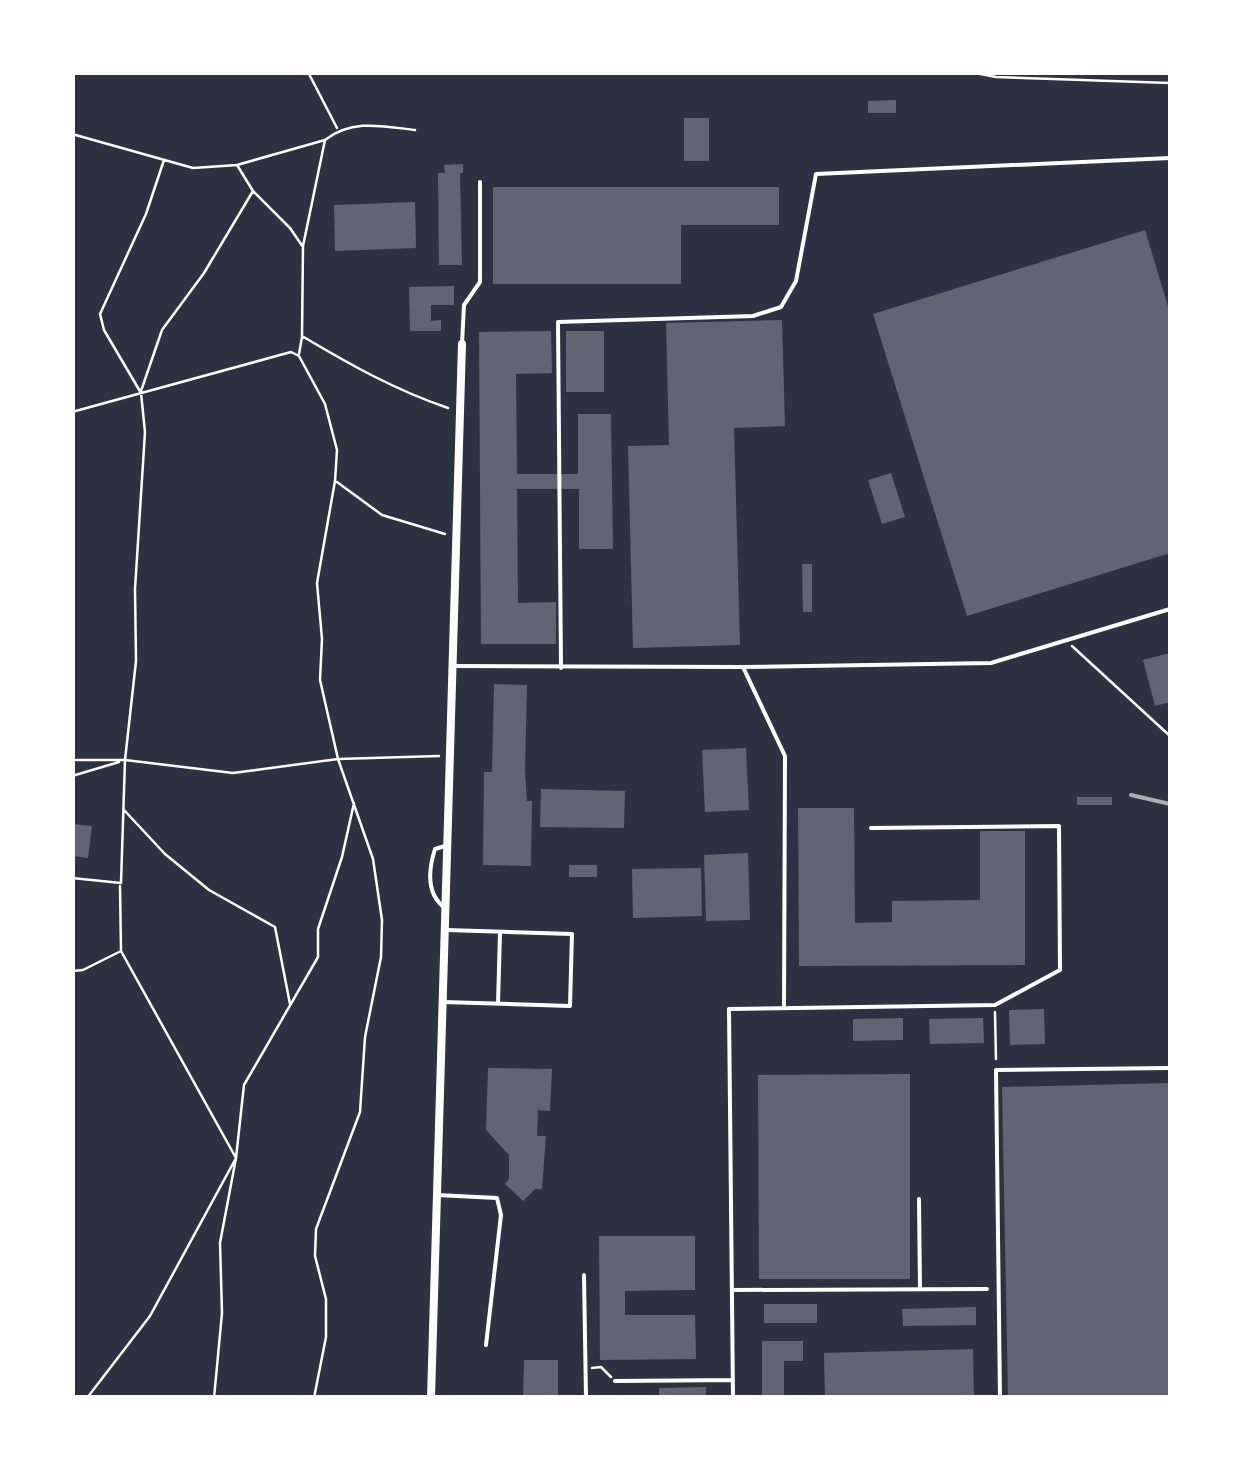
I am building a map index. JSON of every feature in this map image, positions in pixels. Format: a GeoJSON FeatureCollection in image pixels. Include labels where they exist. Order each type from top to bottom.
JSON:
{"type":"FeatureCollection","features":[{"type":"Feature","properties":{"kind":"street"},"geometry":{"type":"LineString","coordinates":[[431,1398],[462,344]]}},
{"type":"Feature","properties":{"kind":"lane"},"geometry":{"type":"LineString","coordinates":[[561,668],[558,322],[753,316],[781,307],[796,281],[816,174],[1169,158],[1170,168]]}},
{"type":"Feature","properties":{"kind":"lane"},"geometry":{"type":"LineString","coordinates":[[462,344],[464,305],[480,282],[480,182]]}},
{"type":"Feature","properties":{"kind":"lane"},"geometry":{"type":"LineString","coordinates":[[452,666],[990,663],[1170,608]]}},
{"type":"Feature","properties":{"kind":"lane"},"geometry":{"type":"LineString","coordinates":[[743,667],[785,756],[784,1008]]}},
{"type":"Feature","properties":{"kind":"lane"},"geometry":{"type":"LineString","coordinates":[[733,1398],[729,1008],[995,1006],[1060,970],[1059,826],[871,828]]}},
{"type":"Feature","properties":{"kind":"lane"},"geometry":{"type":"LineString","coordinates":[[445,908],[435,900],[430,874],[435,849],[447,846]]}},
{"type":"Feature","properties":{"kind":"lane"},"geometry":{"type":"LineString","coordinates":[[442,1002],[570,1006],[572,934],[445,930]]}},
{"type":"Feature","properties":{"kind":"lane"},"geometry":{"type":"LineString","coordinates":[[498,1004],[500,932]]}},
{"type":"Feature","properties":{"kind":"lane"},"geometry":{"type":"LineString","coordinates":[[1000,1398],[996,1070],[1170,1068]]}},
{"type":"Feature","properties":{"kind":"lane"},"geometry":{"type":"LineString","coordinates":[[437,1195],[497,1198],[501,1215],[486,1346]]}},
{"type":"Feature","properties":{"kind":"lane"},"geometry":{"type":"LineString","coordinates":[[919,1199],[920,1289]]}},
{"type":"Feature","properties":{"kind":"lane"},"geometry":{"type":"LineString","coordinates":[[584,1274],[586,1398]]}},
{"type":"Feature","properties":{"kind":"lane"},"geometry":{"type":"LineString","coordinates":[[732,1290],[987,1289]]}},
{"type":"Feature","properties":{"kind":"lane"},"geometry":{"type":"LineString","coordinates":[[615,1381],[733,1380]]}},
{"type":"Feature","properties":{"kind":"path"},"geometry":{"type":"LineString","coordinates":[[308,72],[338,130]]}},
{"type":"Feature","properties":{"kind":"path"},"geometry":{"type":"LineString","coordinates":[[970,72],[996,77],[1170,83]]}},
{"type":"Feature","properties":{"kind":"path"},"geometry":{"type":"LineString","coordinates":[[72,134],[192,168],[236,165],[325,140],[338,130],[361,124],[415,130]]}},
{"type":"Feature","properties":{"kind":"path"},"geometry":{"type":"LineString","coordinates":[[314,1398],[326,1338],[326,1299],[315,1256],[316,1229],[360,1112],[365,1037],[381,957],[380,887],[338,760],[320,680],[322,639],[317,582],[336,480],[337,450],[330,420],[299,356],[303,248],[325,140]]}},
{"type":"Feature","properties":{"kind":"path"},"geometry":{"type":"LineString","coordinates":[[141,392],[104,330],[100,314],[146,214],[164,160]]}},
{"type":"Feature","properties":{"kind":"path"},"geometry":{"type":"LineString","coordinates":[[236,165],[253,191],[290,228],[303,248]]}},
{"type":"Feature","properties":{"kind":"path"},"geometry":{"type":"LineString","coordinates":[[236,1158],[121,951],[120,883],[124,760],[136,661],[135,590],[145,432],[141,392],[162,330],[204,272],[253,191]]}},
{"type":"Feature","properties":{"kind":"path"},"geometry":{"type":"LineString","coordinates":[[302,336],[365,373],[439,405]]}},
{"type":"Feature","properties":{"kind":"path"},"geometry":{"type":"LineString","coordinates":[[72,412],[283,352],[299,356]]}},
{"type":"Feature","properties":{"kind":"path"},"geometry":{"type":"LineString","coordinates":[[336,480],[382,516],[456,537]]}},
{"type":"Feature","properties":{"kind":"path"},"geometry":{"type":"LineString","coordinates":[[1066,640],[1170,736]]}},
{"type":"Feature","properties":{"kind":"path"},"geometry":{"type":"LineString","coordinates":[[72,760],[124,760],[233,773],[338,760],[450,756]]}},
{"type":"Feature","properties":{"kind":"path"},"geometry":{"type":"LineString","coordinates":[[72,776],[124,760]]}},
{"type":"Feature","properties":{"kind":"path"},"geometry":{"type":"LineString","coordinates":[[214,1398],[222,1314],[220,1243],[236,1158],[244,1085],[318,957],[318,928],[342,857],[354,802]]}},
{"type":"Feature","properties":{"kind":"path"},"geometry":{"type":"LineString","coordinates":[[123,808],[165,854],[210,890],[275,927],[290,1004]]}},
{"type":"Feature","properties":{"kind":"path"},"geometry":{"type":"LineString","coordinates":[[72,878],[120,883]]}},
{"type":"Feature","properties":{"kind":"path"},"geometry":{"type":"LineString","coordinates":[[72,971],[121,951]]}},
{"type":"Feature","properties":{"kind":"path"},"geometry":{"type":"LineString","coordinates":[[995,1006],[996,1070]]}},
{"type":"Feature","properties":{"kind":"path"},"geometry":{"type":"LineString","coordinates":[[87,1398],[150,1316],[236,1158]]}},
{"type":"Feature","properties":{"kind":"path"},"geometry":{"type":"LineString","coordinates":[[601,1367],[615,1381]]}},
{"type":"Feature","properties":{"kind":"building"},"geometry":{"type":"Polygon","coordinates":[[[896,100],[896,113],[868,113],[868,101],[896,100]]]}},
{"type":"Feature","properties":{"kind":"building"},"geometry":{"type":"Polygon","coordinates":[[[684,118],[709,118],[709,161],[684,161],[684,118]]]}},
{"type":"Feature","properties":{"kind":"building"},"geometry":{"type":"Polygon","coordinates":[[[463,164],[462,265],[439,265],[438,173],[445,173],[444,165],[463,164]]]}},
{"type":"Feature","properties":{"kind":"building"},"geometry":{"type":"Polygon","coordinates":[[[493,187],[779,187],[779,225],[681,225],[681,284],[493,284],[493,187]]]}},
{"type":"Feature","properties":{"kind":"building"},"geometry":{"type":"Polygon","coordinates":[[[415,202],[416,248],[335,251],[334,205],[415,202]]]}},
{"type":"Feature","properties":{"kind":"building"},"geometry":{"type":"Polygon","coordinates":[[[1145,230],[1170,313],[1170,553],[967,616],[873,314],[1145,230]]]}},
{"type":"Feature","properties":{"kind":"building"},"geometry":{"type":"Polygon","coordinates":[[[454,286],[454,305],[431,305],[431,321],[441,320],[441,331],[410,331],[409,287],[454,286]]]}},
{"type":"Feature","properties":{"kind":"building"},"geometry":{"type":"Polygon","coordinates":[[[782,320],[785,426],[734,428],[740,645],[633,648],[628,446],[669,445],[666,323],[782,320]]]}},
{"type":"Feature","properties":{"kind":"building"},"geometry":{"type":"Polygon","coordinates":[[[551,331],[552,373],[516,374],[517,474],[578,474],[578,414],[611,414],[613,549],[579,549],[579,489],[517,489],[518,603],[556,602],[556,644],[481,644],[479,332],[551,331]]]}},
{"type":"Feature","properties":{"kind":"building"},"geometry":{"type":"Polygon","coordinates":[[[566,331],[604,331],[604,392],[566,392],[566,331]]]}},
{"type":"Feature","properties":{"kind":"building"},"geometry":{"type":"Polygon","coordinates":[[[891,473],[905,517],[882,524],[868,480],[891,473]]]}},
{"type":"Feature","properties":{"kind":"building"},"geometry":{"type":"Polygon","coordinates":[[[802,564],[812,564],[812,612],[803,612],[802,564]]]}},
{"type":"Feature","properties":{"kind":"building"},"geometry":{"type":"Polygon","coordinates":[[[1170,653],[1170,702],[1155,706],[1143,660],[1170,653]]]}},
{"type":"Feature","properties":{"kind":"building"},"geometry":{"type":"Polygon","coordinates":[[[494,684],[527,685],[525,772],[527,801],[532,801],[531,866],[483,865],[484,772],[492,772],[494,684]]]}},
{"type":"Feature","properties":{"kind":"building"},"geometry":{"type":"Polygon","coordinates":[[[746,748],[749,810],[705,812],[702,750],[746,748]]]}},
{"type":"Feature","properties":{"kind":"building"},"geometry":{"type":"Polygon","coordinates":[[[541,789],[625,791],[624,828],[540,827],[541,789]]]}},
{"type":"Feature","properties":{"kind":"building"},"geometry":{"type":"Polygon","coordinates":[[[1077,797],[1112,797],[1112,805],[1077,805],[1077,797]]]}},
{"type":"Feature","properties":{"kind":"building"},"geometry":{"type":"Polygon","coordinates":[[[798,808],[854,808],[855,923],[892,922],[892,901],[980,900],[980,831],[1025,831],[1025,965],[799,966],[798,808]]]}},
{"type":"Feature","properties":{"kind":"building"},"geometry":{"type":"Polygon","coordinates":[[[72,824],[92,826],[88,858],[72,856],[72,824]]]}},
{"type":"Feature","properties":{"kind":"building"},"geometry":{"type":"Polygon","coordinates":[[[748,853],[750,920],[706,921],[704,855],[748,853]]]}},
{"type":"Feature","properties":{"kind":"building"},"geometry":{"type":"Polygon","coordinates":[[[569,865],[597,865],[597,877],[569,877],[569,865]]]}},
{"type":"Feature","properties":{"kind":"building"},"geometry":{"type":"Polygon","coordinates":[[[701,868],[702,916],[633,918],[632,869],[701,868]]]}},
{"type":"Feature","properties":{"kind":"building"},"geometry":{"type":"Polygon","coordinates":[[[1044,1009],[1045,1044],[1010,1045],[1009,1010],[1044,1009]]]}},
{"type":"Feature","properties":{"kind":"building"},"geometry":{"type":"Polygon","coordinates":[[[903,1018],[903,1040],[853,1041],[853,1019],[903,1018]]]}},
{"type":"Feature","properties":{"kind":"building"},"geometry":{"type":"Polygon","coordinates":[[[983,1018],[984,1043],[930,1044],[929,1019],[983,1018]]]}},
{"type":"Feature","properties":{"kind":"building"},"geometry":{"type":"Polygon","coordinates":[[[488,1068],[552,1069],[550,1111],[538,1110],[537,1136],[546,1136],[542,1189],[535,1189],[523,1201],[505,1184],[509,1179],[509,1155],[486,1130],[488,1068]]]}},
{"type":"Feature","properties":{"kind":"building"},"geometry":{"type":"Polygon","coordinates":[[[910,1074],[910,1279],[759,1279],[758,1075],[910,1074]]]}},
{"type":"Feature","properties":{"kind":"building"},"geometry":{"type":"Polygon","coordinates":[[[1170,1083],[1170,1398],[1008,1398],[1002,1087],[1170,1083]]]}},
{"type":"Feature","properties":{"kind":"building"},"geometry":{"type":"Polygon","coordinates":[[[599,1236],[695,1236],[695,1290],[625,1291],[625,1315],[695,1315],[696,1359],[600,1360],[599,1236]]]}},
{"type":"Feature","properties":{"kind":"building"},"geometry":{"type":"Polygon","coordinates":[[[764,1304],[817,1304],[817,1323],[764,1323],[764,1304]]]}},
{"type":"Feature","properties":{"kind":"building"},"geometry":{"type":"Polygon","coordinates":[[[976,1307],[976,1325],[903,1326],[902,1309],[976,1307]]]}},
{"type":"Feature","properties":{"kind":"building"},"geometry":{"type":"Polygon","coordinates":[[[762,1341],[803,1341],[803,1361],[784,1361],[784,1398],[762,1398],[762,1341]]]}},
{"type":"Feature","properties":{"kind":"building"},"geometry":{"type":"Polygon","coordinates":[[[973,1349],[974,1398],[825,1398],[824,1353],[973,1349]]]}},
{"type":"Feature","properties":{"kind":"building"},"geometry":{"type":"Polygon","coordinates":[[[524,1360],[558,1360],[558,1398],[523,1398],[524,1360]]]}},
{"type":"Feature","properties":{"kind":"building"},"geometry":{"type":"Polygon","coordinates":[[[706,1387],[706,1398],[659,1398],[659,1388],[706,1387]]]}},
{"type":"Feature","properties":{"kind":"railway"},"geometry":{"type":"LineString","coordinates":[[1131,795],[1170,804]]}}]}
